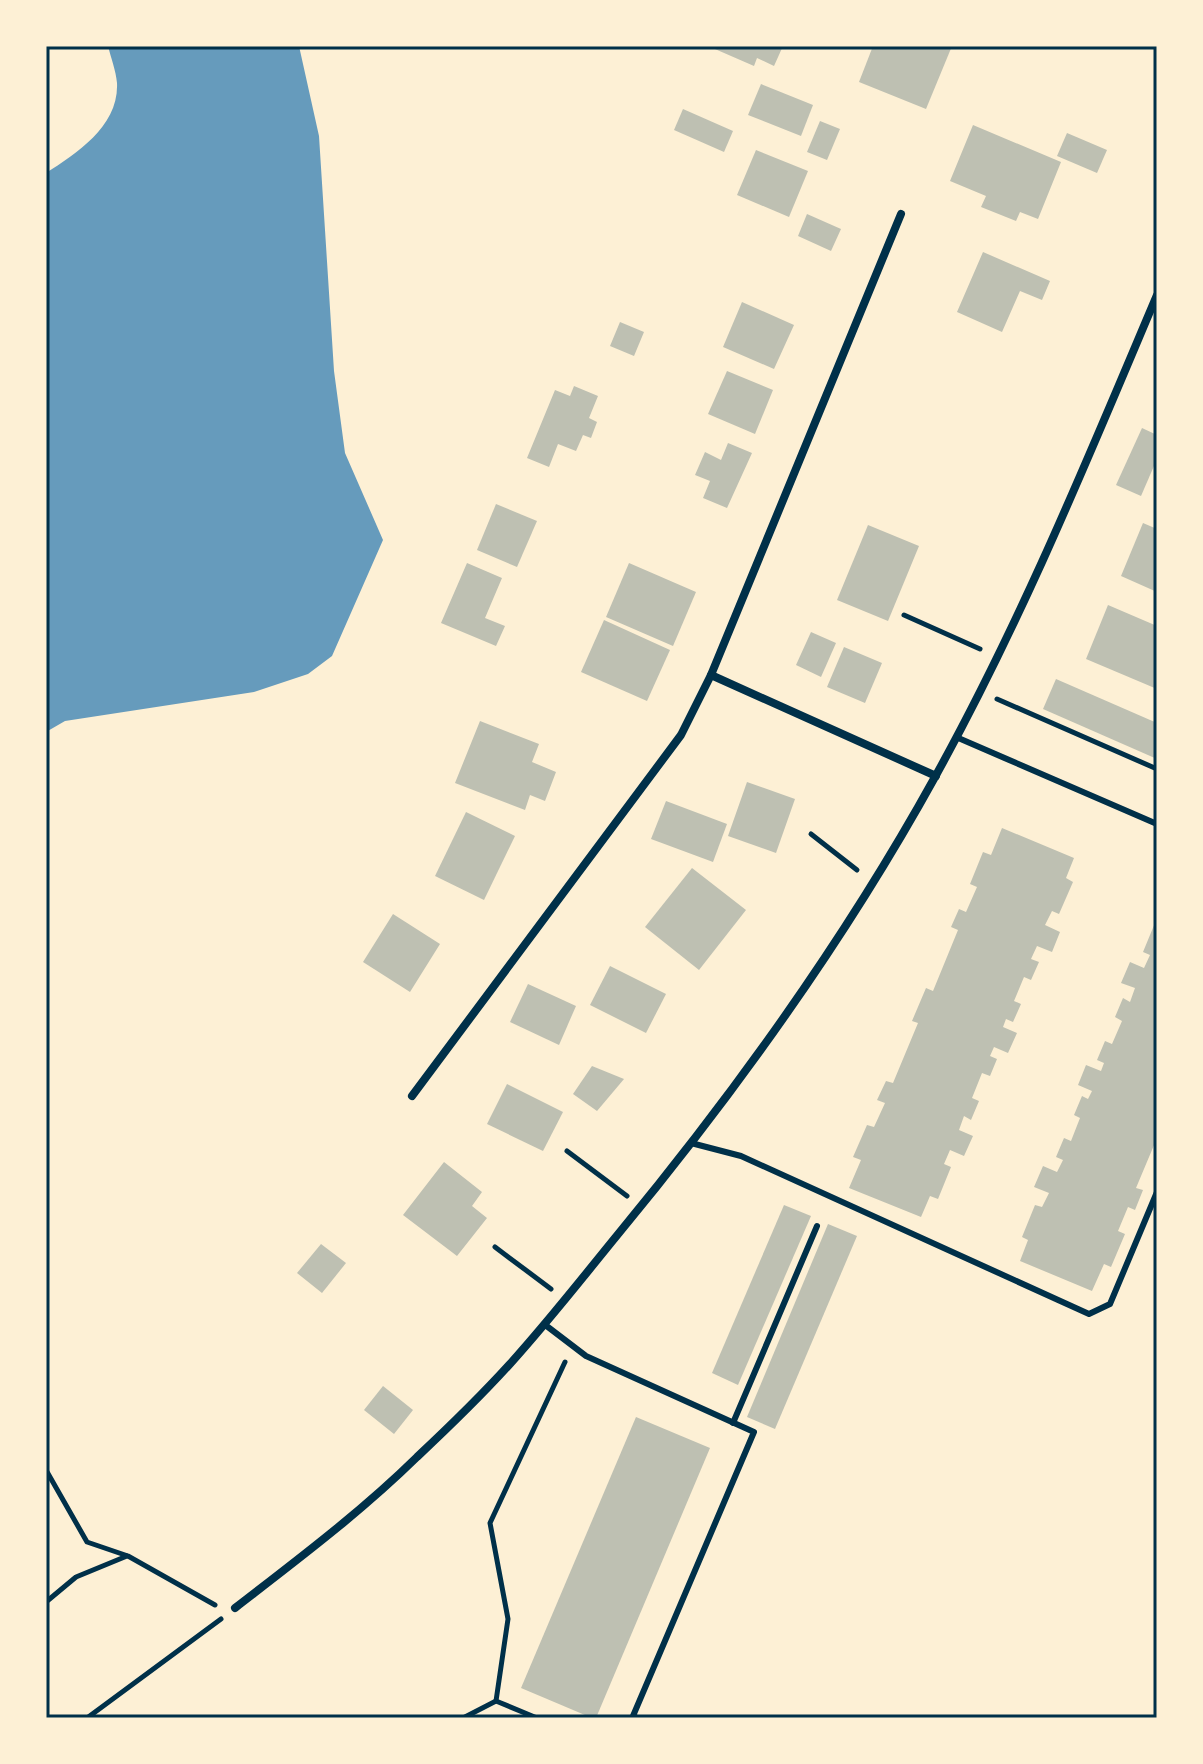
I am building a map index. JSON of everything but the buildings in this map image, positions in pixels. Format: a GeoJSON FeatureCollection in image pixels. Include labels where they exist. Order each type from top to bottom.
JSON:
{"type":"FeatureCollection","features":[{"type":"Feature","properties":{"kind":"street"},"geometry":{"type":"LineString","coordinates":[[412,1096],[681,735],[711,675],[901,214]]}},
{"type":"Feature","properties":{"kind":"street"},"geometry":{"type":"LineString","coordinates":[[232,1610],[347,1520],[415,1460],[507,1367],[641,1206],[791,1010],[936,776],[997,657],[1083,469],[1157,295]]}},
{"type":"Feature","properties":{"kind":"street"},"geometry":{"type":"LineString","coordinates":[[711,675],[936,776]]}},
{"type":"Feature","properties":{"kind":"lane"},"geometry":{"type":"LineString","coordinates":[[956,737],[1157,824]]}},
{"type":"Feature","properties":{"kind":"lane"},"geometry":{"type":"LineString","coordinates":[[691,1143],[741,1156],[1089,1314],[1110,1304],[1157,1192]]}},
{"type":"Feature","properties":{"kind":"lane"},"geometry":{"type":"LineString","coordinates":[[733,1423],[817,1226]]}},
{"type":"Feature","properties":{"kind":"lane"},"geometry":{"type":"LineString","coordinates":[[544,1324],[586,1356],[754,1432],[633,1716],[637,1718]]}},
{"type":"Feature","properties":{"kind":"path"},"geometry":{"type":"LineString","coordinates":[[904,615],[997,657]]}},
{"type":"Feature","properties":{"kind":"path"},"geometry":{"type":"LineString","coordinates":[[979,691],[1157,769]]}},
{"type":"Feature","properties":{"kind":"path"},"geometry":{"type":"LineString","coordinates":[[811,834],[873,882]]}},
{"type":"Feature","properties":{"kind":"path"},"geometry":{"type":"LineString","coordinates":[[567,1151],[641,1206]]}},
{"type":"Feature","properties":{"kind":"path"},"geometry":{"type":"LineString","coordinates":[[495,1247],[564,1299]]}},
{"type":"Feature","properties":{"kind":"path"},"geometry":{"type":"LineString","coordinates":[[496,1701],[508,1619],[490,1523],[572,1346]]}},
{"type":"Feature","properties":{"kind":"path"},"geometry":{"type":"LineString","coordinates":[[46,1470],[87,1542],[128,1556],[232,1610],[87,1718]]}},
{"type":"Feature","properties":{"kind":"path"},"geometry":{"type":"LineString","coordinates":[[46,1602],[76,1577],[128,1556]]}},
{"type":"Feature","properties":{"kind":"path"},"geometry":{"type":"LineString","coordinates":[[463,1718],[496,1701],[537,1718]]}},
{"type":"Feature","properties":{"kind":"water"},"geometry":{"type":"Polygon","coordinates":[[[108,46],[299,46],[319,136],[334,371],[345,453],[383,540],[332,656],[308,674],[254,692],[65,721],[46,732],[46,173],[94,137],[111,112],[117,83],[108,46]]]}}]}
